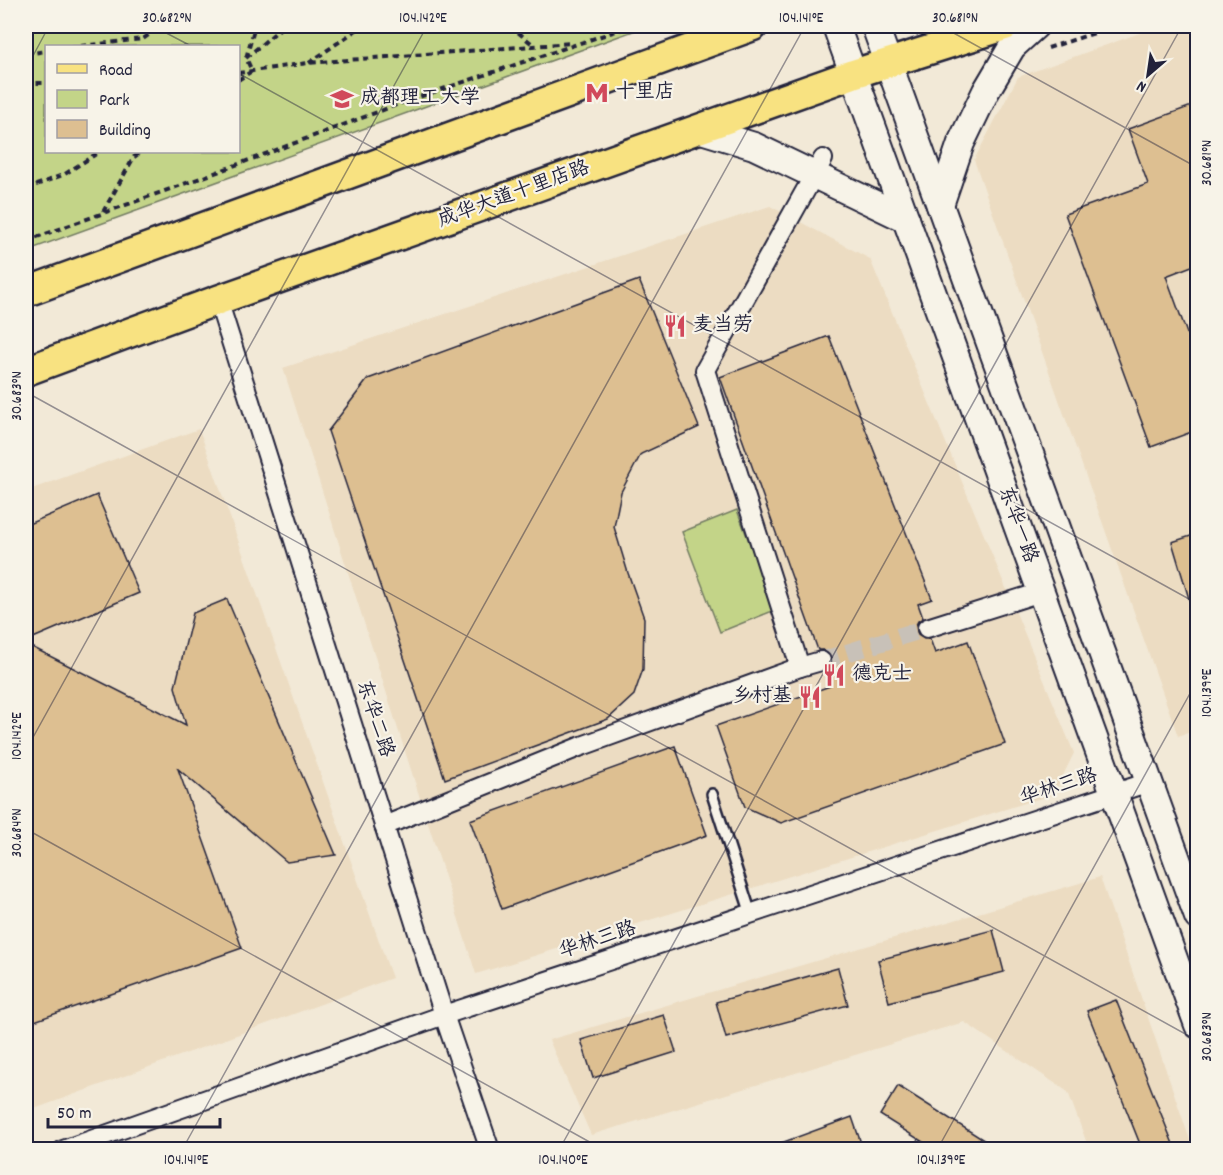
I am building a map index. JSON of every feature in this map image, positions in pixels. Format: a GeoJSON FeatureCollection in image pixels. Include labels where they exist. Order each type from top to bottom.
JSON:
{"type":"FeatureCollection","features":[{"type":"Feature","properties":{"kind":"main road"},"geometry":{"type":"LineString","coordinates":[[26,292],[753,26]]}},
{"type":"Feature","properties":{"kind":"main road","name":"成华大道十里店路"},"geometry":{"type":"LineString","coordinates":[[26,371],[218,300],[853,74],[1005,26]]}},
{"type":"Feature","properties":{"kind":"street","name":"东华一路"},"geometry":{"type":"LineString","coordinates":[[836,26],[1197,1025]]}},
{"type":"Feature","properties":{"kind":"street","name":"东华一路"},"geometry":{"type":"LineString","coordinates":[[875,26],[1197,917]]}},
{"type":"Feature","properties":{"kind":"street"},"geometry":{"type":"LineString","coordinates":[[939,205],[961,143],[986,91],[1012,47],[1035,26]]}},
{"type":"Feature","properties":{"kind":"street"},"geometry":{"type":"LineString","coordinates":[[698,129],[819,167],[906,219]]}},
{"type":"Feature","properties":{"kind":"street"},"geometry":{"type":"LineString","coordinates":[[800,667],[705,370],[819,167]]}},
{"type":"Feature","properties":{"kind":"street","name":"东华二路"},"geometry":{"type":"LineString","coordinates":[[218,300],[444,1015],[490,1149]]}},
{"type":"Feature","properties":{"kind":"street"},"geometry":{"type":"LineString","coordinates":[[927,628],[1041,592]]}},
{"type":"Feature","properties":{"kind":"street"},"geometry":{"type":"LineString","coordinates":[[384,826],[579,747],[821,661]]}},
{"type":"Feature","properties":{"kind":"street","name":"华林三路"},"geometry":{"type":"LineString","coordinates":[[63,1149],[444,1015],[1149,782]]}},
{"type":"Feature","properties":{"kind":"lane"},"geometry":{"type":"LineString","coordinates":[[712,794],[752,914]]}},
{"type":"Feature","properties":{"kind":"path"},"geometry":{"type":"LineString","coordinates":[[90,45],[143,39],[161,26]]}},
{"type":"Feature","properties":{"kind":"path"},"geometry":{"type":"LineString","coordinates":[[252,71],[246,58],[255,26]]}},
{"type":"Feature","properties":{"kind":"path"},"geometry":{"type":"LineString","coordinates":[[246,58],[283,26]]}},
{"type":"Feature","properties":{"kind":"path"},"geometry":{"type":"LineString","coordinates":[[308,63],[362,26]]}},
{"type":"Feature","properties":{"kind":"path"},"geometry":{"type":"LineString","coordinates":[[510,26],[534,46]]}},
{"type":"Feature","properties":{"kind":"path"},"geometry":{"type":"LineString","coordinates":[[26,241],[408,101],[631,26]]}},
{"type":"Feature","properties":{"kind":"path"},"geometry":{"type":"LineString","coordinates":[[1048,49],[1116,26]]}},
{"type":"Feature","properties":{"kind":"path"},"geometry":{"type":"LineString","coordinates":[[240,73],[308,63],[578,42]]}},
{"type":"Feature","properties":{"kind":"path"},"geometry":{"type":"LineString","coordinates":[[26,54],[45,51]]}},
{"type":"Feature","properties":{"kind":"path"},"geometry":{"type":"LineString","coordinates":[[240,79],[252,71]]}},
{"type":"Feature","properties":{"kind":"path"},"geometry":{"type":"LineString","coordinates":[[26,83],[45,83]]}},
{"type":"Feature","properties":{"kind":"path"},"geometry":{"type":"LineString","coordinates":[[26,189],[65,174],[97,153]]}},
{"type":"Feature","properties":{"kind":"path"},"geometry":{"type":"LineString","coordinates":[[102,213],[134,157],[140,153]]}},
{"type":"Feature","properties":{"kind":"shaded area"},"geometry":{"type":"Polygon","coordinates":[[[1159,26],[1197,26],[1197,730],[1178,736],[974,160],[1018,77],[1159,26]]]}},
{"type":"Feature","properties":{"kind":"shaded area"},"geometry":{"type":"Polygon","coordinates":[[[770,206],[870,259],[1074,753],[1054,794],[476,974],[283,368],[770,206]]]}},
{"type":"Feature","properties":{"kind":"shaded area"},"geometry":{"type":"Polygon","coordinates":[[[199,429],[392,978],[26,1112],[26,491],[199,429]]]}},
{"type":"Feature","properties":{"kind":"shaded area"},"geometry":{"type":"Polygon","coordinates":[[[1100,877],[1193,1149],[1089,1149],[1068,1092],[964,1022],[591,1135],[549,1040],[1100,877]]]}},
{"type":"Feature","properties":{"kind":"green space","name":"成都理工大学"},"geometry":{"type":"Polygon","coordinates":[[[26,26],[647,26],[26,251],[26,26]]]}},
{"type":"Feature","properties":{"kind":"green space"},"geometry":{"type":"Polygon","coordinates":[[[737,510],[775,610],[720,632],[682,532],[737,510]]]}},
{"type":"Feature","properties":{"kind":"building"},"geometry":{"type":"Polygon","coordinates":[[[1197,104],[1197,264],[1166,276],[1197,361],[1197,430],[1151,447],[1065,214],[1148,184],[1128,129],[1197,104]]]}},
{"type":"Feature","properties":{"kind":"building"},"geometry":{"type":"Polygon","coordinates":[[[639,280],[699,427],[641,454],[621,492],[614,527],[644,618],[643,669],[634,695],[608,719],[445,779],[328,431],[368,379],[639,280]]]}},
{"type":"Feature","properties":{"kind":"building"},"geometry":{"type":"Polygon","coordinates":[[[829,336],[932,599],[918,604],[923,618],[916,625],[917,632],[924,639],[930,639],[935,653],[968,641],[1005,744],[781,823],[745,807],[716,726],[830,686],[825,671],[832,664],[832,658],[823,650],[818,650],[720,377],[829,336]]]}},
{"type":"Feature","properties":{"kind":"building"},"geometry":{"type":"Polygon","coordinates":[[[97,495],[139,593],[26,641],[26,525],[97,495]]]}},
{"type":"Feature","properties":{"kind":"building"},"geometry":{"type":"Polygon","coordinates":[[[1197,534],[1197,611],[1193,612],[1172,542],[1197,534]]]}},
{"type":"Feature","properties":{"kind":"building"},"geometry":{"type":"Polygon","coordinates":[[[227,599],[336,855],[287,862],[178,769],[242,948],[26,1024],[26,644],[186,725],[175,687],[193,613],[227,599]]]}},
{"type":"Feature","properties":{"kind":"building"},"geometry":{"type":"Polygon","coordinates":[[[675,746],[707,835],[502,909],[470,820],[675,746]]]}},
{"type":"Feature","properties":{"kind":"building"},"geometry":{"type":"Polygon","coordinates":[[[993,930],[1004,972],[889,1002],[878,960],[993,930]]]}},
{"type":"Feature","properties":{"kind":"building"},"geometry":{"type":"Polygon","coordinates":[[[838,968],[848,1005],[726,1038],[716,1002],[838,968]]]}},
{"type":"Feature","properties":{"kind":"building"},"geometry":{"type":"Polygon","coordinates":[[[1116,1000],[1175,1149],[1142,1149],[1087,1011],[1116,1000]]]}},
{"type":"Feature","properties":{"kind":"building"},"geometry":{"type":"Polygon","coordinates":[[[664,1015],[676,1052],[593,1078],[581,1040],[664,1015]]]}},
{"type":"Feature","properties":{"kind":"building"},"geometry":{"type":"Polygon","coordinates":[[[898,1086],[998,1149],[934,1149],[880,1115],[898,1086]]]}},
{"type":"Feature","properties":{"kind":"building"},"geometry":{"type":"Polygon","coordinates":[[[852,1117],[863,1149],[770,1149],[770,1147],[852,1117]]]}},
{"type":"Feature","properties":{"kind":"tunnel"},"geometry":{"type":"LineString","coordinates":[[821,661],[927,628]]}},
{"type":"Feature","properties":{"kind":"place","name":"十里店"},"geometry":{"type":"Point","coordinates":[597,93]}},
{"type":"Feature","properties":{"kind":"place","name":"成都理工大学"},"geometry":{"type":"Point","coordinates":[342,99]}},
{"type":"Feature","properties":{"kind":"place","name":"麦当劳"},"geometry":{"type":"Point","coordinates":[675,326]}},
{"type":"Feature","properties":{"kind":"place","name":"德克士"},"geometry":{"type":"Point","coordinates":[834,675]}},
{"type":"Feature","properties":{"kind":"place","name":"乡村基"},"geometry":{"type":"Point","coordinates":[810,697]}}]}
